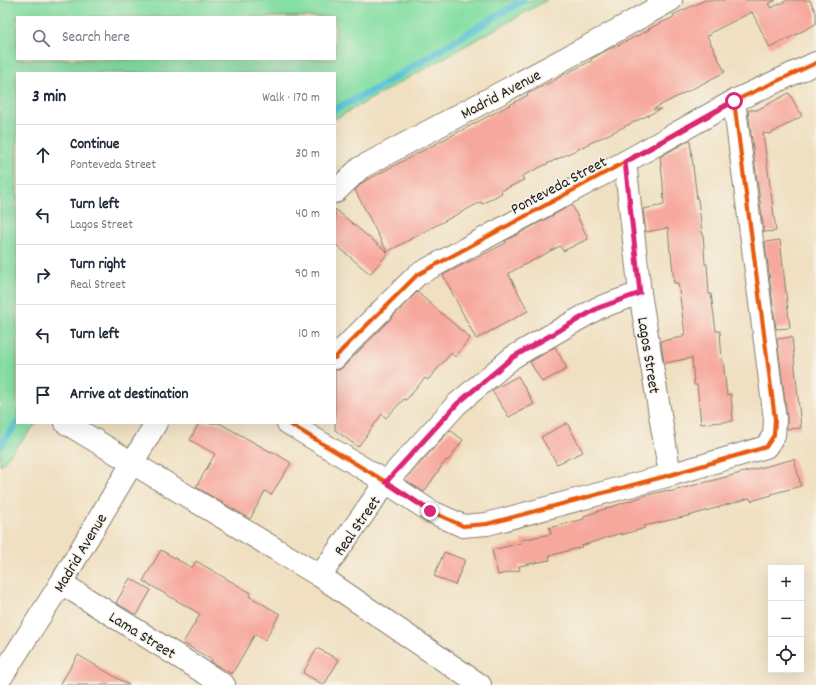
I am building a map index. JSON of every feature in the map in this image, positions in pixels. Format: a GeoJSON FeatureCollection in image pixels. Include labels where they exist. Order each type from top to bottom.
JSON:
{"type":"FeatureCollection","features":[{"type":"Feature","properties":{"kind":"street","name":"Madrid Avenue"},"geometry":{"type":"LineString","coordinates":[[336,191],[360,168],[596,42],[671,0]]}},
{"type":"Feature","properties":{"kind":"street","name":"Ponteveda Street"},"geometry":{"type":"LineString","coordinates":[[336,357],[417,275],[734,101],[816,63]]}},
{"type":"Feature","properties":{"kind":"street"},"geometry":{"type":"LineString","coordinates":[[290,424],[386,482],[430,511],[463,526],[487,524],[670,475],[766,447],[774,435],[775,419],[734,101]]}},
{"type":"Feature","properties":{"kind":"street","name":"Lagos Street"},"geometry":{"type":"LineString","coordinates":[[625,162],[640,293],[670,475]]}},
{"type":"Feature","properties":{"kind":"street","name":"Real Street"},"geometry":{"type":"LineString","coordinates":[[320,576],[386,482],[457,404],[513,357],[598,308],[640,293]]}},
{"type":"Feature","properties":{"kind":"street"},"geometry":{"type":"LineString","coordinates":[[68,424],[320,576],[480,685]]}},
{"type":"Feature","properties":{"kind":"street","name":"Madrid Avenue"},"geometry":{"type":"LineString","coordinates":[[0,679],[61,583],[155,424]]}},
{"type":"Feature","properties":{"kind":"street","name":"Lama Street"},"geometry":{"type":"LineString","coordinates":[[61,583],[224,685]]}},
{"type":"Feature","properties":{"kind":"green space"},"geometry":{"type":"Polygon","coordinates":[[[0,0],[547,0],[336,118],[336,72],[16,72],[16,424],[36,424],[0,466],[0,0]]]}},
{"type":"Feature","properties":{"kind":"building"},"geometry":{"type":"Polygon","coordinates":[[[705,0],[776,0],[768,4],[771,8],[788,0],[810,0],[816,13],[816,24],[770,48],[752,12],[710,33],[711,35],[707,36],[725,72],[653,109],[661,109],[522,176],[524,180],[501,191],[502,193],[482,204],[481,202],[387,252],[355,190],[363,182],[591,61],[591,59],[611,48],[674,17],[673,15],[705,0]]]}},
{"type":"Feature","properties":{"kind":"building"},"geometry":{"type":"Polygon","coordinates":[[[789,93],[802,116],[770,134],[763,133],[776,231],[764,232],[748,110],[757,110],[789,93]]]}},
{"type":"Feature","properties":{"kind":"building"},"geometry":{"type":"Polygon","coordinates":[[[690,141],[703,233],[709,294],[711,294],[716,331],[720,331],[722,361],[727,395],[731,394],[733,421],[701,424],[697,385],[694,385],[692,358],[664,363],[661,341],[683,337],[683,334],[685,334],[678,283],[674,283],[668,228],[646,232],[643,209],[664,205],[660,157],[690,141]]]}},
{"type":"Feature","properties":{"kind":"building"},"geometry":{"type":"Polygon","coordinates":[[[572,205],[588,239],[563,251],[560,246],[509,273],[528,311],[476,339],[443,275],[506,243],[505,241],[572,205]]]}},
{"type":"Feature","properties":{"kind":"building"},"geometry":{"type":"Polygon","coordinates":[[[336,210],[388,253],[370,274],[336,245],[336,210]]]}},
{"type":"Feature","properties":{"kind":"building"},"geometry":{"type":"Polygon","coordinates":[[[780,240],[790,328],[776,329],[765,242],[780,240]]]}},
{"type":"Feature","properties":{"kind":"building"},"geometry":{"type":"Polygon","coordinates":[[[417,292],[470,338],[455,357],[451,353],[428,380],[425,378],[406,400],[404,399],[386,418],[382,414],[358,447],[335,430],[336,370],[339,370],[417,292]]]}},
{"type":"Feature","properties":{"kind":"building"},"geometry":{"type":"Polygon","coordinates":[[[792,337],[801,428],[787,429],[787,417],[777,339],[792,337]]]}},
{"type":"Feature","properties":{"kind":"building"},"geometry":{"type":"Polygon","coordinates":[[[555,347],[567,369],[542,382],[530,362],[555,347]]]}},
{"type":"Feature","properties":{"kind":"building"},"geometry":{"type":"Polygon","coordinates":[[[518,376],[534,404],[509,417],[492,391],[518,376]]]}},
{"type":"Feature","properties":{"kind":"building"},"geometry":{"type":"Polygon","coordinates":[[[567,423],[583,452],[557,464],[541,437],[567,423]]]}},
{"type":"Feature","properties":{"kind":"building"},"geometry":{"type":"Polygon","coordinates":[[[198,424],[221,424],[271,452],[272,451],[291,463],[271,495],[265,491],[250,519],[196,487],[215,454],[190,440],[198,424]]]}},
{"type":"Feature","properties":{"kind":"building"},"geometry":{"type":"Polygon","coordinates":[[[450,430],[463,440],[448,461],[446,460],[424,492],[405,480],[450,430]]]}},
{"type":"Feature","properties":{"kind":"building"},"geometry":{"type":"Polygon","coordinates":[[[794,459],[801,486],[751,501],[750,498],[692,515],[644,526],[645,528],[621,535],[621,533],[581,546],[582,547],[549,556],[550,560],[519,566],[520,570],[498,575],[492,550],[521,543],[521,540],[551,534],[549,528],[584,519],[584,516],[647,495],[669,490],[669,492],[794,459]]]}},
{"type":"Feature","properties":{"kind":"building"},"geometry":{"type":"Polygon","coordinates":[[[161,550],[192,568],[196,561],[251,593],[249,596],[280,614],[265,640],[255,634],[232,674],[183,643],[200,614],[143,581],[161,550]]]}},
{"type":"Feature","properties":{"kind":"building"},"geometry":{"type":"Polygon","coordinates":[[[444,552],[465,560],[455,585],[434,576],[444,552]]]}},
{"type":"Feature","properties":{"kind":"building"},"geometry":{"type":"Polygon","coordinates":[[[130,578],[151,590],[137,615],[116,603],[130,578]]]}},
{"type":"Feature","properties":{"kind":"building"},"geometry":{"type":"Polygon","coordinates":[[[317,648],[339,660],[324,685],[303,673],[317,648]]]}},
{"type":"Feature","properties":{"kind":"building"},"geometry":{"type":"Polygon","coordinates":[[[78,655],[129,685],[60,685],[78,655]]]}},
{"type":"Feature","properties":{"kind":"waterway"},"geometry":{"type":"LineString","coordinates":[[336,109],[376,89],[523,0]]}},
{"type":"Feature","properties":{"kind":"waterway"},"geometry":{"type":"LineString","coordinates":[[0,446],[16,424]]}},
{"type":"Feature","properties":{"kind":"cycle path"},"geometry":{"type":"LineString","coordinates":[[336,357],[417,275],[734,101],[816,63]]}},
{"type":"Feature","properties":{"kind":"cycle path"},"geometry":{"type":"LineString","coordinates":[[290,424],[386,482],[430,511],[463,526],[487,524],[670,475],[766,447],[774,435],[775,419],[734,101]]}},
{"type":"Feature","properties":{"kind":"route"},"geometry":{"type":"LineString","coordinates":[[430,511],[386,482],[457,404],[513,357],[598,308],[640,293],[625,162],[734,101]]}}]}
